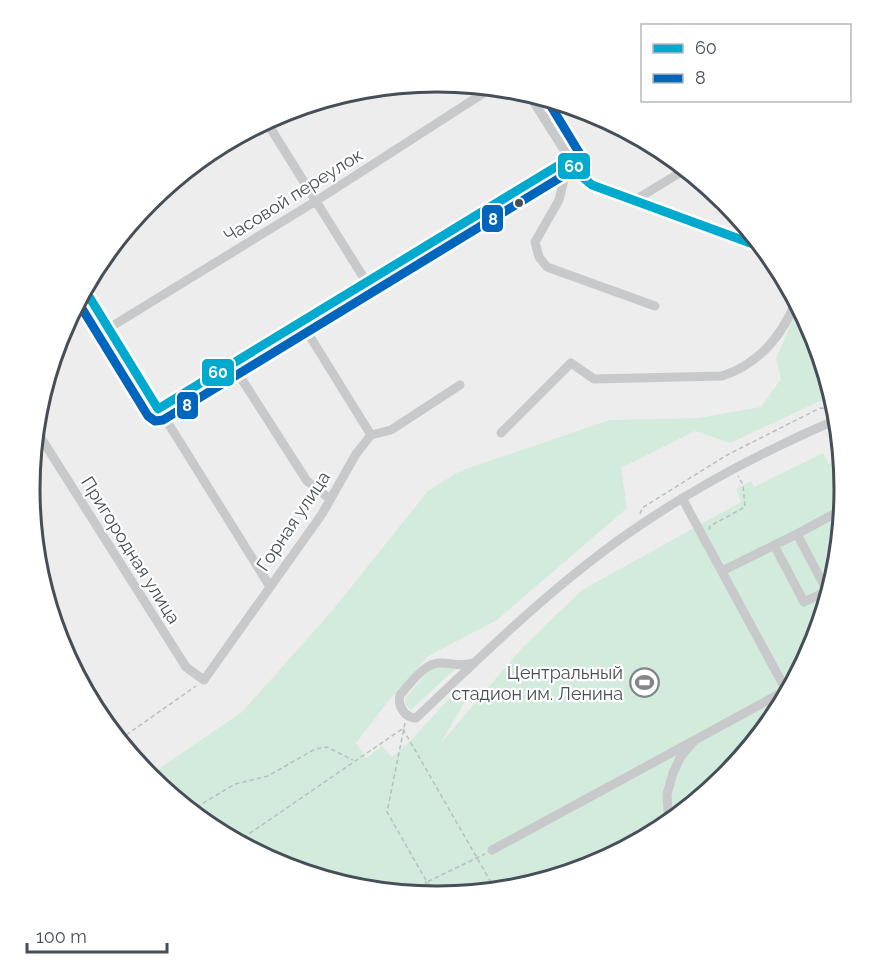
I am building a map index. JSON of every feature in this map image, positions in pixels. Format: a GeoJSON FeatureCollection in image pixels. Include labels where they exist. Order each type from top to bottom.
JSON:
{"type":"FeatureCollection","features":[{"type":"Feature","properties":{"kind":"street","name":"Часовой переулок"},"geometry":{"type":"LineString","coordinates":[[109,328],[316,201],[481,95]]}},
{"type":"Feature","properties":{"kind":"street"},"geometry":{"type":"LineString","coordinates":[[535,105],[580,175],[592,185],[747,242]]}},
{"type":"Feature","properties":{"kind":"street"},"geometry":{"type":"LineString","coordinates":[[544,119],[555,111]]}},
{"type":"Feature","properties":{"kind":"street"},"geometry":{"type":"LineString","coordinates":[[271,129],[367,283]]}},
{"type":"Feature","properties":{"kind":"street"},"geometry":{"type":"LineString","coordinates":[[158,409],[569,159]]}},
{"type":"Feature","properties":{"kind":"street"},"geometry":{"type":"LineString","coordinates":[[569,159],[559,200],[535,242],[539,257],[547,267],[655,306]]}},
{"type":"Feature","properties":{"kind":"street"},"geometry":{"type":"LineString","coordinates":[[633,202],[676,173]]}},
{"type":"Feature","properties":{"kind":"street"},"geometry":{"type":"LineString","coordinates":[[90,299],[269,585]]}},
{"type":"Feature","properties":{"kind":"street"},"geometry":{"type":"LineString","coordinates":[[501,433],[571,363],[594,379],[722,376],[742,369],[771,345],[788,323],[792,311]]}},
{"type":"Feature","properties":{"kind":"street"},"geometry":{"type":"LineString","coordinates":[[301,322],[371,435],[391,430],[460,385]]}},
{"type":"Feature","properties":{"kind":"street"},"geometry":{"type":"LineString","coordinates":[[232,364],[307,481],[330,499]]}},
{"type":"Feature","properties":{"kind":"street"},"geometry":{"type":"LineString","coordinates":[[473,663],[462,667],[440,663],[427,667],[399,700],[401,709],[408,717],[416,718],[473,663],[583,567],[682,498],[735,468],[829,423]]}},
{"type":"Feature","properties":{"kind":"street","name":"Горная улица"},"geometry":{"type":"LineString","coordinates":[[204,680],[243,628],[269,585],[330,499],[356,454],[371,435]]}},
{"type":"Feature","properties":{"kind":"street","name":"Пригородная улица"},"geometry":{"type":"LineString","coordinates":[[44,442],[186,667],[204,680]]}},
{"type":"Feature","properties":{"kind":"street"},"geometry":{"type":"LineString","coordinates":[[682,498],[785,681]]}},
{"type":"Feature","properties":{"kind":"street"},"geometry":{"type":"LineString","coordinates":[[722,571],[834,514]]}},
{"type":"Feature","properties":{"kind":"street"},"geometry":{"type":"LineString","coordinates":[[797,534],[823,583]]}},
{"type":"Feature","properties":{"kind":"street"},"geometry":{"type":"LineString","coordinates":[[774,545],[804,602],[820,594]]}},
{"type":"Feature","properties":{"kind":"street"},"geometry":{"type":"LineString","coordinates":[[492,850],[777,695]]}},
{"type":"Feature","properties":{"kind":"street"},"geometry":{"type":"LineString","coordinates":[[668,812],[667,794],[674,773],[681,756],[695,740]]}},
{"type":"Feature","properties":{"kind":"path"},"geometry":{"type":"LineString","coordinates":[[706,542],[710,526],[745,507],[743,486],[728,455]]}},
{"type":"Feature","properties":{"kind":"path"},"geometry":{"type":"LineString","coordinates":[[126,735],[204,680]]}},
{"type":"Feature","properties":{"kind":"path"},"geometry":{"type":"LineString","coordinates":[[245,836],[403,728]]}},
{"type":"Feature","properties":{"kind":"path"},"geometry":{"type":"LineString","coordinates":[[403,728],[491,883]]}},
{"type":"Feature","properties":{"kind":"path"},"geometry":{"type":"LineString","coordinates":[[403,728],[387,812],[429,886]]}},
{"type":"Feature","properties":{"kind":"path"},"geometry":{"type":"LineString","coordinates":[[198,806],[235,784],[268,776],[315,750],[327,747],[355,761]]}},
{"type":"Feature","properties":{"kind":"path"},"geometry":{"type":"LineString","coordinates":[[420,886],[492,850]]}},
{"type":"Feature","properties":{"kind":"path"},"geometry":{"type":"LineString","coordinates":[[426,886],[427,882]]}},
{"type":"Feature","properties":{"kind":"green space"},"geometry":{"type":"Polygon","coordinates":[[[795,315],[813,362],[824,399],[730,443],[695,431],[621,468],[627,508],[497,620],[428,656],[356,743],[366,758],[382,746],[392,757],[457,690],[467,698],[440,744],[522,648],[582,590],[741,502],[736,489],[751,481],[754,487],[823,453],[829,464],[834,462],[834,464],[834,515],[831,541],[821,592],[794,665],[768,710],[736,751],[699,788],[658,820],[613,846],[540,873],[463,886],[412,886],[335,873],[262,846],[217,820],[157,770],[242,712],[332,611],[428,491],[460,471],[610,420],[699,418],[761,407],[781,379],[776,359],[795,315]]]}},
{"type":"Feature","properties":{"kind":"green space"},"geometry":{"type":"Polygon","coordinates":[[[441,667],[455,669],[411,710],[405,704],[405,698],[430,670],[441,667]]]}},
{"type":"Feature","properties":{"kind":"transit line","name":"8"},"geometry":{"type":"LineString","coordinates":[[83,310],[148,416],[155,421],[163,420],[576,168],[581,162],[580,154],[553,110]]}},
{"type":"Feature","properties":{"kind":"transit line","name":"60"},"geometry":{"type":"LineString","coordinates":[[90,298],[158,409],[569,159],[580,175],[592,185],[747,242]]}},
{"type":"Feature","properties":{"kind":"place","name":"Центральный стадион им. Ленина"},"geometry":{"type":"Point","coordinates":[644,682]}}]}
